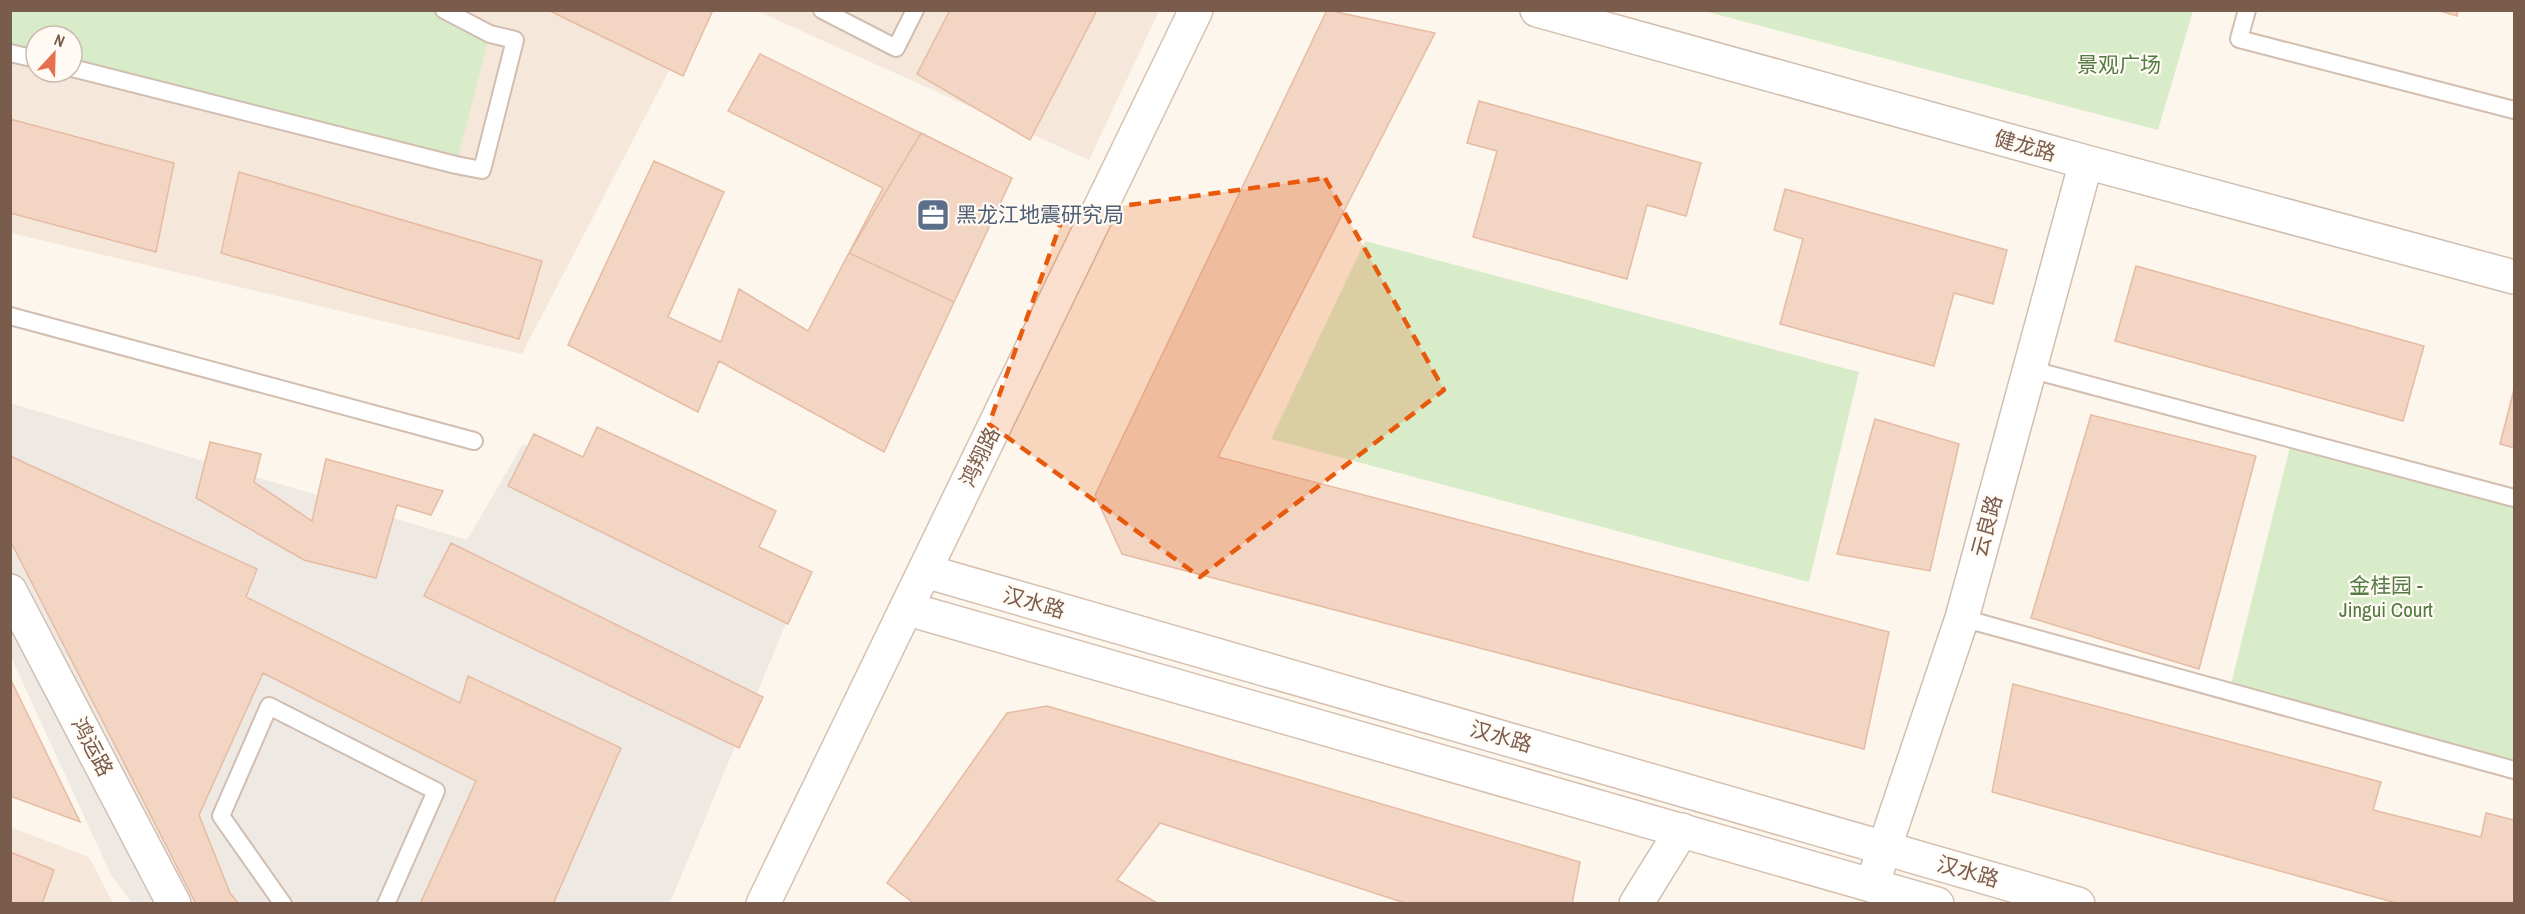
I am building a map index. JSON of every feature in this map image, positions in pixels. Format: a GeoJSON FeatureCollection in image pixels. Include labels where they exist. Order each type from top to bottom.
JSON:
{"type":"FeatureCollection","features":[{"type":"Feature","properties":{"kind":"main road","name":"鸿翔路"},"geometry":{"type":"LineString","coordinates":[[767,902],[1196,10]]}},
{"type":"Feature","properties":{"kind":"main road","name":"健龙路"},"geometry":{"type":"LineString","coordinates":[[1537,10],[2086,162],[2514,277]]}},
{"type":"Feature","properties":{"kind":"main road","name":"云良路"},"geometry":{"type":"LineString","coordinates":[[1872,885],[1962,618],[2086,162]]}},
{"type":"Feature","properties":{"kind":"main road","name":"汉水路"},"geometry":{"type":"LineString","coordinates":[[925,571],[2078,903]]}},
{"type":"Feature","properties":{"kind":"main road","name":"鸿运路"},"geometry":{"type":"LineString","coordinates":[[10,591],[173,903]]}},
{"type":"Feature","properties":{"kind":"main road","name":"汉水路"},"geometry":{"type":"LineString","coordinates":[[908,609],[1937,903]]}},
{"type":"Feature","properties":{"kind":"main road"},"geometry":{"type":"LineString","coordinates":[[1636,903],[1682,830]]}},
{"type":"Feature","properties":{"kind":"lane"},"geometry":{"type":"LineString","coordinates":[[84,71],[482,170],[515,40],[490,34],[444,10]]}},
{"type":"Feature","properties":{"kind":"lane"},"geometry":{"type":"LineString","coordinates":[[822,10],[896,48],[915,10]]}},
{"type":"Feature","properties":{"kind":"lane"},"geometry":{"type":"LineString","coordinates":[[2247,10],[2240,39],[2514,110]]}},
{"type":"Feature","properties":{"kind":"lane"},"geometry":{"type":"LineString","coordinates":[[10,316],[474,441]]}},
{"type":"Feature","properties":{"kind":"lane"},"geometry":{"type":"LineString","coordinates":[[2030,369],[2514,498]]}},
{"type":"Feature","properties":{"kind":"lane"},"geometry":{"type":"LineString","coordinates":[[1962,618],[2514,770]]}},
{"type":"Feature","properties":{"kind":"lane"},"geometry":{"type":"LineString","coordinates":[[283,903],[221,816],[269,706],[436,791],[386,903]]}},
{"type":"Feature","properties":{"kind":"highlighted area"},"geometry":{"type":"Polygon","coordinates":[[[1325,178],[1444,390],[1200,577],[989,424],[1064,214],[1325,178]]]}},
{"type":"Feature","properties":{"kind":"shaded area"},"geometry":{"type":"Polygon","coordinates":[[[11,11],[700,11],[522,354],[11,233],[11,11]]]}},
{"type":"Feature","properties":{"kind":"shaded area"},"geometry":{"type":"Polygon","coordinates":[[[757,11],[1159,11],[1089,160],[757,11]]]}},
{"type":"Feature","properties":{"kind":"shaded area"},"geometry":{"type":"Polygon","coordinates":[[[10,403],[467,540],[523,444],[804,580],[670,903],[132,903],[111,875],[11,657],[10,403]]]}},
{"type":"Feature","properties":{"kind":"shaded area"},"geometry":{"type":"Polygon","coordinates":[[[10,827],[89,857],[113,903],[11,903],[10,827]]]}},
{"type":"Feature","properties":{"kind":"green space","name":"景观广场"},"geometry":{"type":"Polygon","coordinates":[[[2193,10],[2158,130],[1704,11],[2193,10]]]}},
{"type":"Feature","properties":{"kind":"green space"},"geometry":{"type":"Polygon","coordinates":[[[10,11],[444,11],[490,34],[456,165],[84,71],[84,24],[24,24],[24,56],[11,53],[10,11]]]}},
{"type":"Feature","properties":{"kind":"green space"},"geometry":{"type":"Polygon","coordinates":[[[1365,241],[1859,372],[1809,582],[1271,439],[1365,241]]]}},
{"type":"Feature","properties":{"kind":"green space","name":"金桂园 - Jingui Court"},"geometry":{"type":"Polygon","coordinates":[[[2292,439],[2514,498],[2514,770],[2229,692],[2292,439]]]}},
{"type":"Feature","properties":{"kind":"building"},"geometry":{"type":"Polygon","coordinates":[[[548,10],[713,10],[683,76],[548,10]]]}},
{"type":"Feature","properties":{"kind":"building"},"geometry":{"type":"Polygon","coordinates":[[[950,10],[1097,10],[1030,140],[917,74],[950,10]]]}},
{"type":"Feature","properties":{"kind":"building"},"geometry":{"type":"Polygon","coordinates":[[[1327,10],[1435,33],[1218,457],[1889,632],[1864,749],[1122,554],[1095,495],[1327,10]]]}},
{"type":"Feature","properties":{"kind":"building"},"geometry":{"type":"Polygon","coordinates":[[[2437,10],[2458,10],[2457,16],[2437,10]]]}},
{"type":"Feature","properties":{"kind":"building"},"geometry":{"type":"Polygon","coordinates":[[[760,54],[1012,178],[884,452],[719,361],[698,412],[568,345],[654,161],[724,192],[668,317],[721,342],[739,289],[808,331],[883,188],[728,111],[760,54]]]}},
{"type":"Feature","properties":{"kind":"building"},"geometry":{"type":"Polygon","coordinates":[[[1479,101],[1701,163],[1686,216],[1647,205],[1627,279],[1473,237],[1497,151],[1467,143],[1479,101]]]}},
{"type":"Feature","properties":{"kind":"building"},"geometry":{"type":"Polygon","coordinates":[[[10,119],[174,163],[156,252],[10,213],[10,119]]]}},
{"type":"Feature","properties":{"kind":"building","name":"黑龙江地震研究局"},"geometry":{"type":"Polygon","coordinates":[[[921,133],[1012,178],[954,302],[849,253],[921,133]]]}},
{"type":"Feature","properties":{"kind":"building"},"geometry":{"type":"Polygon","coordinates":[[[239,172],[542,261],[519,339],[221,253],[239,172]]]}},
{"type":"Feature","properties":{"kind":"building"},"geometry":{"type":"Polygon","coordinates":[[[1785,189],[2007,250],[1993,304],[1954,293],[1934,366],[1780,324],[1803,239],[1774,230],[1785,189]]]}},
{"type":"Feature","properties":{"kind":"building"},"geometry":{"type":"Polygon","coordinates":[[[2136,266],[2424,346],[2403,421],[2115,341],[2136,266]]]}},
{"type":"Feature","properties":{"kind":"building"},"geometry":{"type":"Polygon","coordinates":[[[2514,389],[2514,448],[2500,444],[2514,389]]]}},
{"type":"Feature","properties":{"kind":"building"},"geometry":{"type":"Polygon","coordinates":[[[2091,415],[2256,456],[2199,669],[2031,618],[2091,415]]]}},
{"type":"Feature","properties":{"kind":"building"},"geometry":{"type":"Polygon","coordinates":[[[1875,419],[1959,444],[1930,571],[1837,554],[1875,419]]]}},
{"type":"Feature","properties":{"kind":"building"},"geometry":{"type":"Polygon","coordinates":[[[597,427],[776,511],[759,547],[812,572],[788,624],[508,486],[534,434],[583,457],[597,427]]]}},
{"type":"Feature","properties":{"kind":"building"},"geometry":{"type":"Polygon","coordinates":[[[210,442],[261,454],[254,482],[312,521],[326,459],[443,491],[431,515],[397,505],[376,578],[304,560],[196,498],[210,442]]]}},
{"type":"Feature","properties":{"kind":"building"},"geometry":{"type":"Polygon","coordinates":[[[10,456],[257,569],[246,597],[460,703],[468,676],[621,748],[553,904],[420,904],[476,781],[263,673],[199,815],[230,893],[239,904],[196,904],[10,540],[10,456]]]}},
{"type":"Feature","properties":{"kind":"building"},"geometry":{"type":"Polygon","coordinates":[[[451,543],[763,697],[739,748],[424,596],[451,543]]]}},
{"type":"Feature","properties":{"kind":"building"},"geometry":{"type":"Polygon","coordinates":[[[10,678],[80,822],[10,796],[10,678]]]}},
{"type":"Feature","properties":{"kind":"building"},"geometry":{"type":"Polygon","coordinates":[[[2013,684],[2381,782],[2373,810],[2481,837],[2486,813],[2514,820],[2514,904],[2400,904],[1992,792],[2013,684]]]}},
{"type":"Feature","properties":{"kind":"building"},"geometry":{"type":"Polygon","coordinates":[[[1047,706],[1580,862],[1572,904],[1408,904],[1160,823],[1117,880],[1159,904],[915,904],[887,883],[1007,713],[1047,706]]]}},
{"type":"Feature","properties":{"kind":"building"},"geometry":{"type":"Polygon","coordinates":[[[10,852],[54,870],[42,904],[10,904],[10,852]]]}},
{"type":"Feature","properties":{"kind":"place","name":"黑龙江地震研究局"},"geometry":{"type":"Point","coordinates":[933,215]}}]}
